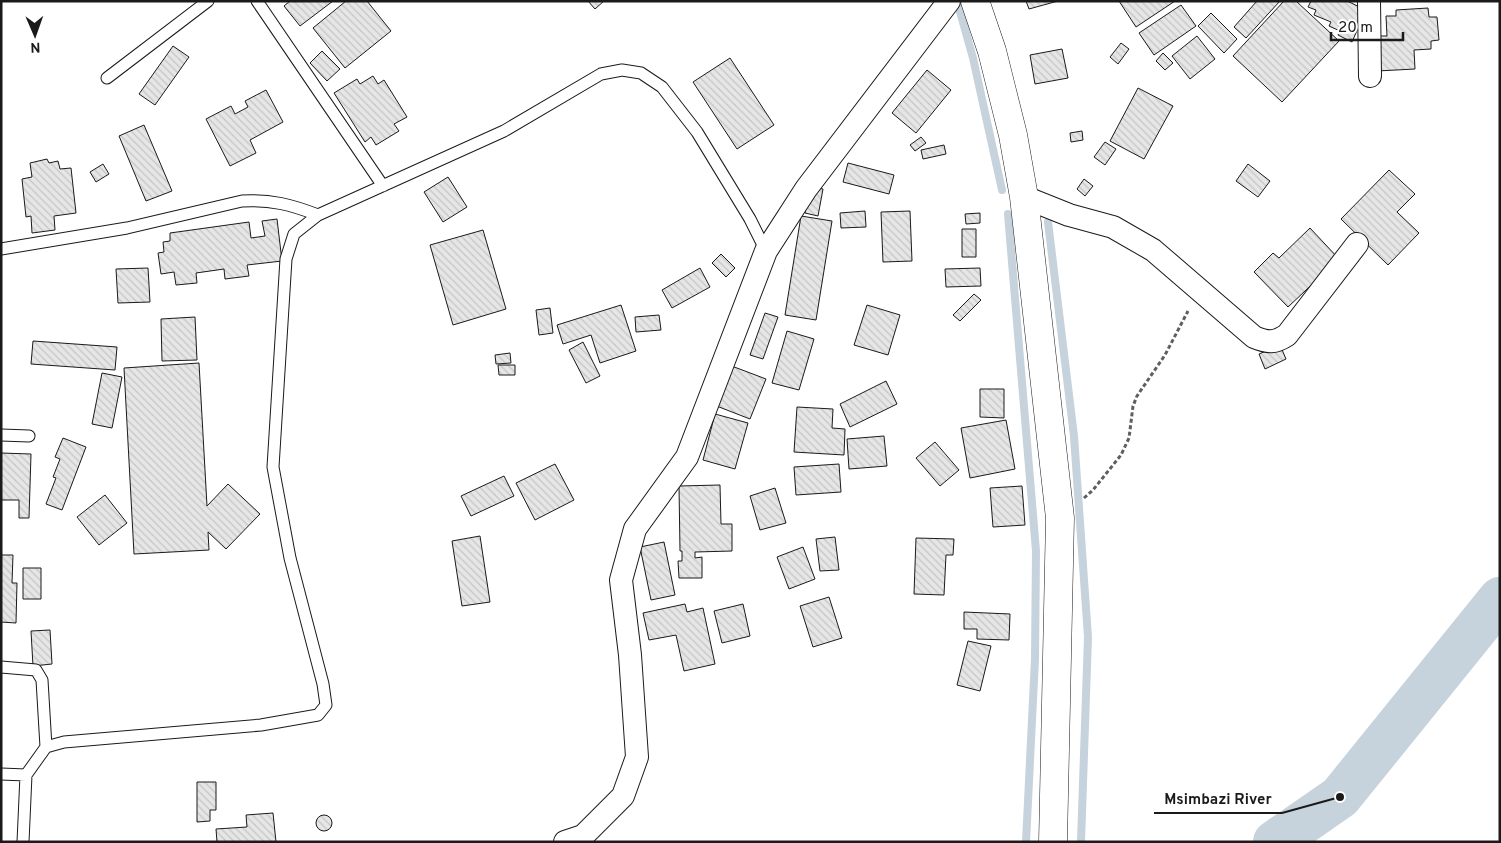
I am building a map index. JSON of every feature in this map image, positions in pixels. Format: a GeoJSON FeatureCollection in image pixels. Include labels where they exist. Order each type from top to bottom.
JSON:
{"type":"FeatureCollection","features":[{"type":"Feature","properties":{"kind":"main road"},"geometry":{"type":"LineString","coordinates":[[975,1],[992,51],[1013,135],[1024,197],[1060,518],[1053,838]]}},
{"type":"Feature","properties":{"kind":"street"},"geometry":{"type":"LineString","coordinates":[[565,842],[583,836],[623,796],[637,757],[630,655],[621,580],[635,529],[687,457],[766,251],[806,189],[949,1]]}},
{"type":"Feature","properties":{"kind":"street"},"geometry":{"type":"LineString","coordinates":[[1369,1],[1370,76]]}},
{"type":"Feature","properties":{"kind":"street"},"geometry":{"type":"LineString","coordinates":[[1024,197],[1069,215],[1113,227],[1153,250],[1254,337],[1265,342],[1276,342],[1288,335],[1357,244]]}},
{"type":"Feature","properties":{"kind":"lane"},"geometry":{"type":"LineString","coordinates":[[107,78],[208,1]]}},
{"type":"Feature","properties":{"kind":"lane"},"geometry":{"type":"LineString","coordinates":[[257,1],[383,186]]}},
{"type":"Feature","properties":{"kind":"lane"},"geometry":{"type":"LineString","coordinates":[[23,842],[26,775],[46,747],[64,742],[261,725],[318,715],[326,705],[323,684],[290,558],[273,467],[286,259],[294,234],[318,215],[504,131],[601,74],[622,70],[641,73],[662,87],[697,132],[750,219],[766,251]]}},
{"type":"Feature","properties":{"kind":"lane"},"geometry":{"type":"LineString","coordinates":[[1,249],[127,228],[242,201],[260,199],[286,203],[318,215]]}},
{"type":"Feature","properties":{"kind":"lane"},"geometry":{"type":"LineString","coordinates":[[1,435],[29,436]]}},
{"type":"Feature","properties":{"kind":"lane"},"geometry":{"type":"LineString","coordinates":[[1,667],[36,670],[42,680],[46,747]]}},
{"type":"Feature","properties":{"kind":"lane"},"geometry":{"type":"LineString","coordinates":[[1,774],[26,775]]}},
{"type":"Feature","properties":{"kind":"path"},"geometry":{"type":"LineString","coordinates":[[1060,518],[1093,490],[1121,455],[1129,438],[1133,406],[1137,396],[1165,356],[1188,313],[1191,303],[1189,281]]}},
{"type":"Feature","properties":{"kind":"building"},"geometry":{"type":"Polygon","coordinates":[[[290,1],[333,1],[300,26],[284,6],[290,1]]]}},
{"type":"Feature","properties":{"kind":"building"},"geometry":{"type":"Polygon","coordinates":[[[346,1],[367,1],[391,31],[345,68],[313,28],[346,1]]]}},
{"type":"Feature","properties":{"kind":"building"},"geometry":{"type":"Polygon","coordinates":[[[588,1],[604,1],[595,9],[588,1]]]}},
{"type":"Feature","properties":{"kind":"building"},"geometry":{"type":"Polygon","coordinates":[[[1026,1],[1058,1],[1029,9],[1026,1]]]}},
{"type":"Feature","properties":{"kind":"building"},"geometry":{"type":"Polygon","coordinates":[[[1119,1],[1175,1],[1136,27],[1119,1]]]}},
{"type":"Feature","properties":{"kind":"building"},"geometry":{"type":"Polygon","coordinates":[[[1257,1],[1280,1],[1246,38],[1234,27],[1257,1]]]}},
{"type":"Feature","properties":{"kind":"building"},"geometry":{"type":"Polygon","coordinates":[[[1284,1],[1296,1],[1339,41],[1282,102],[1233,56],[1284,1]]]}},
{"type":"Feature","properties":{"kind":"building"},"geometry":{"type":"Polygon","coordinates":[[[1311,1],[1347,1],[1366,10],[1352,42],[1338,35],[1340,31],[1329,26],[1331,22],[1314,15],[1316,10],[1308,7],[1311,1]]]}},
{"type":"Feature","properties":{"kind":"building"},"geometry":{"type":"Polygon","coordinates":[[[1181,5],[1196,26],[1154,55],[1139,33],[1181,5]]]}},
{"type":"Feature","properties":{"kind":"building"},"geometry":{"type":"Polygon","coordinates":[[[1428,8],[1429,17],[1437,17],[1439,40],[1431,41],[1431,49],[1414,50],[1415,69],[1377,71],[1375,36],[1387,36],[1386,16],[1396,16],[1396,10],[1428,8]]]}},
{"type":"Feature","properties":{"kind":"building"},"geometry":{"type":"Polygon","coordinates":[[[1211,13],[1237,39],[1224,53],[1198,26],[1211,13]]]}},
{"type":"Feature","properties":{"kind":"building"},"geometry":{"type":"Polygon","coordinates":[[[1197,36],[1215,59],[1190,79],[1172,56],[1197,36]]]}},
{"type":"Feature","properties":{"kind":"building"},"geometry":{"type":"Polygon","coordinates":[[[1121,43],[1129,49],[1118,64],[1110,57],[1121,43]]]}},
{"type":"Feature","properties":{"kind":"building"},"geometry":{"type":"Polygon","coordinates":[[[173,46],[189,57],[155,105],[139,94],[173,46]]]}},
{"type":"Feature","properties":{"kind":"building"},"geometry":{"type":"Polygon","coordinates":[[[1062,49],[1068,78],[1035,84],[1030,55],[1062,49]]]}},
{"type":"Feature","properties":{"kind":"building"},"geometry":{"type":"Polygon","coordinates":[[[322,51],[340,69],[327,81],[310,63],[322,51]]]}},
{"type":"Feature","properties":{"kind":"building"},"geometry":{"type":"Polygon","coordinates":[[[1163,53],[1173,63],[1165,70],[1156,61],[1163,53]]]}},
{"type":"Feature","properties":{"kind":"building"},"geometry":{"type":"Polygon","coordinates":[[[730,58],[774,125],[737,149],[693,82],[730,58]]]}},
{"type":"Feature","properties":{"kind":"building"},"geometry":{"type":"Polygon","coordinates":[[[927,70],[951,90],[916,133],[892,113],[927,70]]]}},
{"type":"Feature","properties":{"kind":"building"},"geometry":{"type":"Polygon","coordinates":[[[373,76],[378,84],[384,80],[407,117],[394,124],[399,131],[376,145],[371,137],[365,142],[334,93],[357,79],[360,84],[373,76]]]}},
{"type":"Feature","properties":{"kind":"building"},"geometry":{"type":"Polygon","coordinates":[[[1138,88],[1173,106],[1144,159],[1110,141],[1138,88]]]}},
{"type":"Feature","properties":{"kind":"building"},"geometry":{"type":"Polygon","coordinates":[[[266,90],[283,122],[250,140],[256,153],[230,166],[206,119],[231,106],[235,114],[248,107],[245,101],[266,90]]]}},
{"type":"Feature","properties":{"kind":"building"},"geometry":{"type":"Polygon","coordinates":[[[144,125],[172,191],[146,201],[119,136],[144,125]]]}},
{"type":"Feature","properties":{"kind":"building"},"geometry":{"type":"Polygon","coordinates":[[[1082,131],[1083,140],[1071,142],[1070,133],[1082,131]]]}},
{"type":"Feature","properties":{"kind":"building"},"geometry":{"type":"Polygon","coordinates":[[[921,137],[926,143],[915,151],[910,145],[921,137]]]}},
{"type":"Feature","properties":{"kind":"building"},"geometry":{"type":"Polygon","coordinates":[[[1105,142],[1116,149],[1105,165],[1094,157],[1105,142]]]}},
{"type":"Feature","properties":{"kind":"building"},"geometry":{"type":"Polygon","coordinates":[[[944,145],[946,154],[923,159],[921,150],[944,145]]]}},
{"type":"Feature","properties":{"kind":"building"},"geometry":{"type":"Polygon","coordinates":[[[47,159],[49,163],[58,161],[60,169],[71,168],[76,213],[54,216],[55,230],[32,233],[31,216],[26,217],[22,179],[32,177],[30,163],[47,159]]]}},
{"type":"Feature","properties":{"kind":"building"},"geometry":{"type":"Polygon","coordinates":[[[848,163],[894,175],[889,194],[843,182],[848,163]]]}},
{"type":"Feature","properties":{"kind":"building"},"geometry":{"type":"Polygon","coordinates":[[[103,164],[109,174],[96,182],[90,172],[103,164]]]}},
{"type":"Feature","properties":{"kind":"building"},"geometry":{"type":"Polygon","coordinates":[[[1248,164],[1270,181],[1258,197],[1236,181],[1248,164]]]}},
{"type":"Feature","properties":{"kind":"building"},"geometry":{"type":"Polygon","coordinates":[[[1389,170],[1415,194],[1397,212],[1419,233],[1388,265],[1341,219],[1389,170]]]}},
{"type":"Feature","properties":{"kind":"building"},"geometry":{"type":"Polygon","coordinates":[[[448,177],[467,207],[443,222],[424,192],[448,177]]]}},
{"type":"Feature","properties":{"kind":"building"},"geometry":{"type":"Polygon","coordinates":[[[1084,179],[1093,186],[1085,196],[1077,189],[1084,179]]]}},
{"type":"Feature","properties":{"kind":"building"},"geometry":{"type":"Polygon","coordinates":[[[810,187],[823,189],[818,216],[805,213],[810,187]]]}},
{"type":"Feature","properties":{"kind":"building"},"geometry":{"type":"Polygon","coordinates":[[[865,211],[866,227],[841,228],[840,213],[865,211]]]}},
{"type":"Feature","properties":{"kind":"building"},"geometry":{"type":"Polygon","coordinates":[[[910,211],[912,261],[883,262],[881,212],[910,211]]]}},
{"type":"Feature","properties":{"kind":"building"},"geometry":{"type":"Polygon","coordinates":[[[980,213],[980,223],[966,224],[965,214],[980,213]]]}},
{"type":"Feature","properties":{"kind":"building"},"geometry":{"type":"Polygon","coordinates":[[[801,216],[832,221],[816,320],[785,315],[801,216]]]}},
{"type":"Feature","properties":{"kind":"building"},"geometry":{"type":"Polygon","coordinates":[[[277,219],[282,261],[247,265],[249,276],[225,279],[224,269],[196,273],[197,283],[176,285],[174,272],[161,274],[158,253],[164,252],[163,242],[170,241],[170,233],[249,222],[251,238],[265,236],[262,221],[277,219]]]}},
{"type":"Feature","properties":{"kind":"building"},"geometry":{"type":"Polygon","coordinates":[[[1310,228],[1339,259],[1288,307],[1254,272],[1273,253],[1279,258],[1310,228]]]}},
{"type":"Feature","properties":{"kind":"building"},"geometry":{"type":"Polygon","coordinates":[[[962,229],[976,229],[976,257],[962,257],[962,229]]]}},
{"type":"Feature","properties":{"kind":"building"},"geometry":{"type":"Polygon","coordinates":[[[483,230],[506,309],[453,325],[430,245],[483,230]]]}},
{"type":"Feature","properties":{"kind":"building"},"geometry":{"type":"Polygon","coordinates":[[[721,254],[735,268],[726,277],[712,263],[721,254]]]}},
{"type":"Feature","properties":{"kind":"building"},"geometry":{"type":"Polygon","coordinates":[[[148,268],[150,302],[118,303],[116,269],[148,268]]]}},
{"type":"Feature","properties":{"kind":"building"},"geometry":{"type":"Polygon","coordinates":[[[700,268],[710,287],[672,308],[662,290],[700,268]]]}},
{"type":"Feature","properties":{"kind":"building"},"geometry":{"type":"Polygon","coordinates":[[[980,268],[981,286],[946,287],[945,269],[980,268]]]}},
{"type":"Feature","properties":{"kind":"building"},"geometry":{"type":"Polygon","coordinates":[[[974,294],[981,300],[960,321],[953,315],[974,294]]]}},
{"type":"Feature","properties":{"kind":"building"},"geometry":{"type":"Polygon","coordinates":[[[621,305],[636,351],[600,363],[591,335],[563,344],[557,325],[621,305]]]}},
{"type":"Feature","properties":{"kind":"building"},"geometry":{"type":"Polygon","coordinates":[[[867,305],[900,315],[888,355],[854,345],[867,305]]]}},
{"type":"Feature","properties":{"kind":"building"},"geometry":{"type":"Polygon","coordinates":[[[550,308],[553,333],[539,335],[536,310],[550,308]]]}},
{"type":"Feature","properties":{"kind":"building"},"geometry":{"type":"Polygon","coordinates":[[[765,313],[778,317],[763,359],[750,355],[765,313]]]}},
{"type":"Feature","properties":{"kind":"building"},"geometry":{"type":"Polygon","coordinates":[[[659,315],[661,330],[636,332],[635,317],[659,315]]]}},
{"type":"Feature","properties":{"kind":"building"},"geometry":{"type":"Polygon","coordinates":[[[195,317],[197,360],[162,361],[161,319],[195,317]]]}},
{"type":"Feature","properties":{"kind":"building"},"geometry":{"type":"Polygon","coordinates":[[[787,331],[814,339],[799,390],[772,383],[787,331]]]}},
{"type":"Feature","properties":{"kind":"building"},"geometry":{"type":"Polygon","coordinates":[[[33,341],[117,347],[115,370],[31,364],[33,341]]]}},
{"type":"Feature","properties":{"kind":"building"},"geometry":{"type":"Polygon","coordinates":[[[583,342],[600,376],[586,383],[569,350],[583,342]]]}},
{"type":"Feature","properties":{"kind":"building"},"geometry":{"type":"Polygon","coordinates":[[[1280,345],[1286,359],[1265,369],[1259,354],[1280,345]]]}},
{"type":"Feature","properties":{"kind":"building"},"geometry":{"type":"Polygon","coordinates":[[[510,353],[511,363],[496,364],[495,355],[510,353]]]}},
{"type":"Feature","properties":{"kind":"building"},"geometry":{"type":"Polygon","coordinates":[[[199,363],[207,506],[228,484],[260,514],[226,549],[208,532],[209,550],[134,554],[124,368],[199,363]]]}},
{"type":"Feature","properties":{"kind":"building"},"geometry":{"type":"Polygon","coordinates":[[[498,365],[515,365],[515,375],[499,375],[498,365]]]}},
{"type":"Feature","properties":{"kind":"building"},"geometry":{"type":"Polygon","coordinates":[[[729,365],[766,379],[750,419],[714,405],[729,365]]]}},
{"type":"Feature","properties":{"kind":"building"},"geometry":{"type":"Polygon","coordinates":[[[102,373],[122,377],[112,428],[92,424],[102,373]]]}},
{"type":"Feature","properties":{"kind":"building"},"geometry":{"type":"Polygon","coordinates":[[[886,381],[897,404],[850,427],[840,404],[886,381]]]}},
{"type":"Feature","properties":{"kind":"building"},"geometry":{"type":"Polygon","coordinates":[[[980,389],[1004,389],[1004,418],[980,417],[980,389]]]}},
{"type":"Feature","properties":{"kind":"building"},"geometry":{"type":"Polygon","coordinates":[[[797,407],[833,409],[832,428],[845,429],[844,455],[794,452],[797,407]]]}},
{"type":"Feature","properties":{"kind":"building"},"geometry":{"type":"Polygon","coordinates":[[[715,414],[748,423],[735,469],[703,460],[715,414]]]}},
{"type":"Feature","properties":{"kind":"building"},"geometry":{"type":"Polygon","coordinates":[[[1006,420],[1015,469],[970,478],[961,428],[1006,420]]]}},
{"type":"Feature","properties":{"kind":"building"},"geometry":{"type":"Polygon","coordinates":[[[884,436],[887,466],[849,469],[847,439],[884,436]]]}},
{"type":"Feature","properties":{"kind":"building"},"geometry":{"type":"Polygon","coordinates":[[[63,438],[86,447],[62,510],[46,504],[56,478],[53,477],[60,459],[55,457],[63,438]]]}},
{"type":"Feature","properties":{"kind":"building"},"geometry":{"type":"Polygon","coordinates":[[[935,442],[959,470],[940,486],[916,458],[935,442]]]}},
{"type":"Feature","properties":{"kind":"building"},"geometry":{"type":"Polygon","coordinates":[[[1,453],[31,454],[29,518],[19,518],[19,500],[1,500],[1,453]]]}},
{"type":"Feature","properties":{"kind":"building"},"geometry":{"type":"Polygon","coordinates":[[[555,464],[574,500],[535,520],[516,483],[555,464]]]}},
{"type":"Feature","properties":{"kind":"building"},"geometry":{"type":"Polygon","coordinates":[[[839,464],[841,492],[796,495],[794,467],[839,464]]]}},
{"type":"Feature","properties":{"kind":"building"},"geometry":{"type":"Polygon","coordinates":[[[504,476],[514,496],[471,516],[461,496],[504,476]]]}},
{"type":"Feature","properties":{"kind":"building"},"geometry":{"type":"Polygon","coordinates":[[[720,485],[721,524],[732,524],[732,551],[695,552],[695,558],[702,557],[702,578],[679,578],[678,561],[682,561],[682,551],[680,551],[679,486],[720,485]]]}},
{"type":"Feature","properties":{"kind":"building"},"geometry":{"type":"Polygon","coordinates":[[[1022,486],[1025,525],[993,527],[990,488],[1022,486]]]}},
{"type":"Feature","properties":{"kind":"building"},"geometry":{"type":"Polygon","coordinates":[[[775,488],[786,523],[760,530],[750,496],[775,488]]]}},
{"type":"Feature","properties":{"kind":"building"},"geometry":{"type":"Polygon","coordinates":[[[105,495],[127,523],[99,545],[77,517],[105,495]]]}},
{"type":"Feature","properties":{"kind":"building"},"geometry":{"type":"Polygon","coordinates":[[[480,536],[490,602],[462,606],[452,541],[480,536]]]}},
{"type":"Feature","properties":{"kind":"building"},"geometry":{"type":"Polygon","coordinates":[[[835,537],[839,570],[820,571],[816,539],[835,537]]]}},
{"type":"Feature","properties":{"kind":"building"},"geometry":{"type":"Polygon","coordinates":[[[916,538],[954,539],[953,555],[946,555],[944,595],[914,594],[916,538]]]}},
{"type":"Feature","properties":{"kind":"building"},"geometry":{"type":"Polygon","coordinates":[[[664,542],[675,595],[651,600],[640,547],[664,542]]]}},
{"type":"Feature","properties":{"kind":"building"},"geometry":{"type":"Polygon","coordinates":[[[803,547],[815,579],[789,589],[777,557],[803,547]]]}},
{"type":"Feature","properties":{"kind":"building"},"geometry":{"type":"Polygon","coordinates":[[[1,555],[13,555],[12,583],[17,583],[16,623],[1,622],[1,555]]]}},
{"type":"Feature","properties":{"kind":"building"},"geometry":{"type":"Polygon","coordinates":[[[23,568],[41,568],[41,599],[23,599],[23,568]]]}},
{"type":"Feature","properties":{"kind":"building"},"geometry":{"type":"Polygon","coordinates":[[[829,597],[842,638],[813,647],[800,606],[829,597]]]}},
{"type":"Feature","properties":{"kind":"building"},"geometry":{"type":"Polygon","coordinates":[[[685,604],[687,612],[703,608],[715,664],[684,671],[676,635],[649,640],[643,613],[685,604]]]}},
{"type":"Feature","properties":{"kind":"building"},"geometry":{"type":"Polygon","coordinates":[[[743,604],[750,636],[722,643],[714,611],[743,604]]]}},
{"type":"Feature","properties":{"kind":"building"},"geometry":{"type":"Polygon","coordinates":[[[964,612],[1010,614],[1009,640],[977,639],[977,629],[964,629],[964,612]]]}},
{"type":"Feature","properties":{"kind":"building"},"geometry":{"type":"Polygon","coordinates":[[[50,630],[52,664],[33,666],[31,631],[50,630]]]}},
{"type":"Feature","properties":{"kind":"building"},"geometry":{"type":"Polygon","coordinates":[[[968,641],[991,646],[980,691],[957,685],[968,641]]]}},
{"type":"Feature","properties":{"kind":"building"},"geometry":{"type":"Polygon","coordinates":[[[197,782],[216,782],[216,810],[210,810],[210,821],[197,822],[197,782]]]}},
{"type":"Feature","properties":{"kind":"building"},"geometry":{"type":"Polygon","coordinates":[[[273,813],[276,842],[217,842],[216,829],[247,827],[246,815],[273,813]]]}},
{"type":"Feature","properties":{"kind":"building"},"geometry":{"type":"Polygon","coordinates":[[[321,815],[327,815],[332,820],[330,829],[321,831],[316,826],[316,820],[321,815]]]}},
{"type":"Feature","properties":{"kind":"waterway"},"geometry":{"type":"LineString","coordinates":[[957,1],[973,58],[1002,190]]}},
{"type":"Feature","properties":{"kind":"waterway"},"geometry":{"type":"LineString","coordinates":[[1008,214],[1036,551],[1035,659],[1026,842]]}},
{"type":"Feature","properties":{"kind":"waterway"},"geometry":{"type":"LineString","coordinates":[[1048,222],[1074,436],[1088,637],[1081,842]]}},
{"type":"Feature","properties":{"kind":"waterway"},"geometry":{"type":"LineString","coordinates":[[1275,842],[1340,797],[1500,599]]}},
{"type":"Feature","properties":{"kind":"place","name":"Msimbazi River"},"geometry":{"type":"Point","coordinates":[1340,797]}}]}
